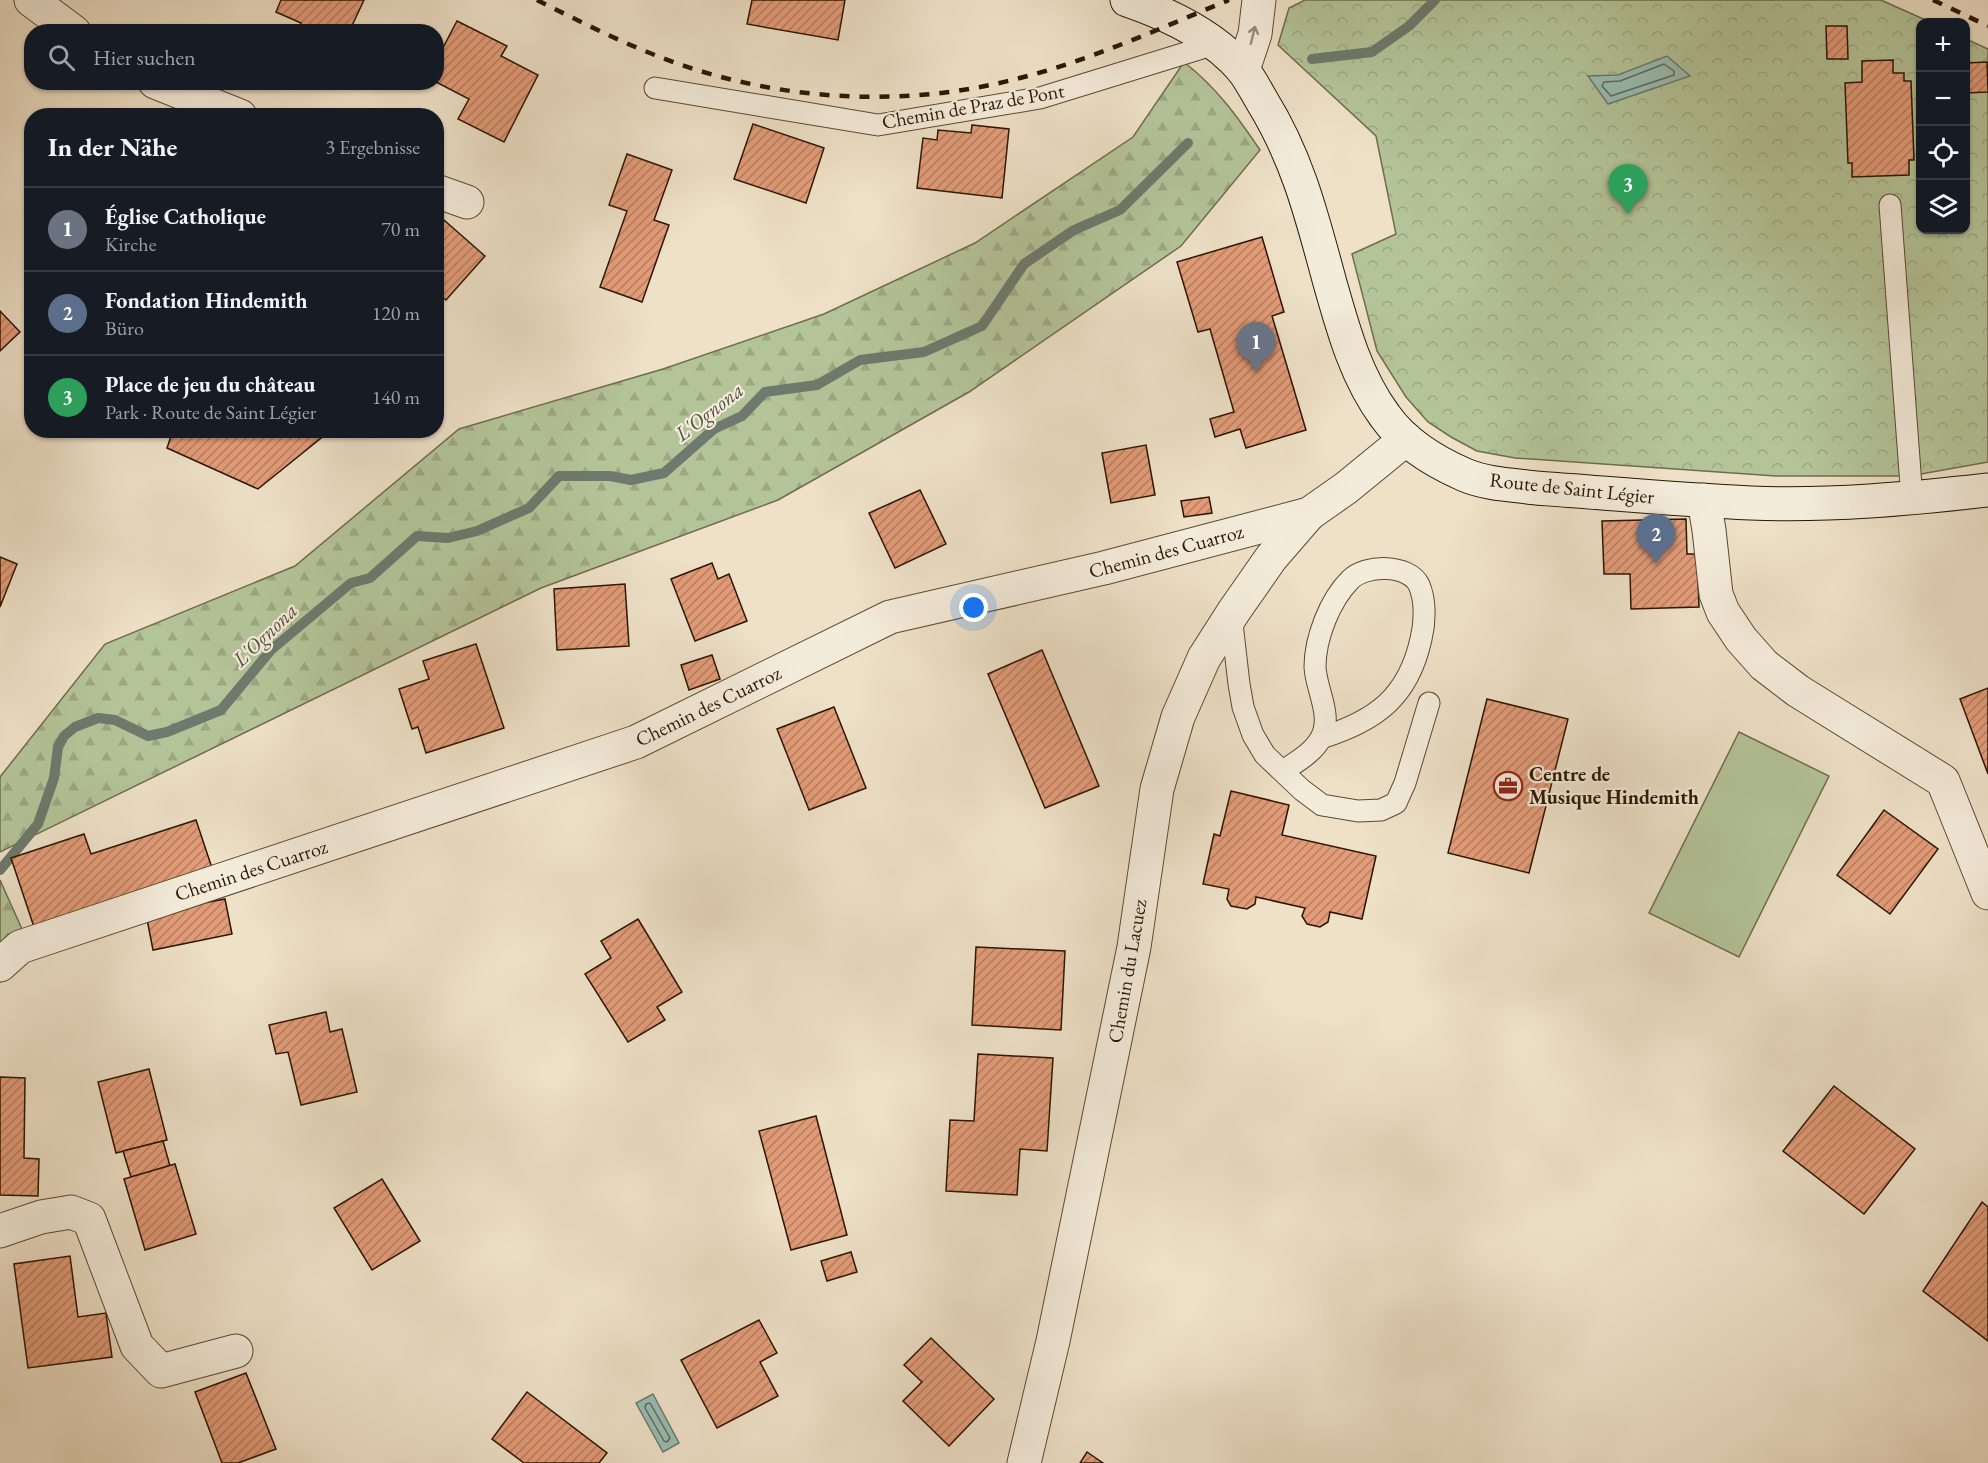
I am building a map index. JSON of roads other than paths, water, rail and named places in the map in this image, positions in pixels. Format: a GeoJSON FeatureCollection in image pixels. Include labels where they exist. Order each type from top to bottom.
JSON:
{"type":"FeatureCollection","features":[{"type":"Feature","properties":{"kind":"street"},"geometry":{"type":"LineString","coordinates":[[31,0],[63,24]]}},
{"type":"Feature","properties":{"kind":"street"},"geometry":{"type":"LineString","coordinates":[[1243,70],[1255,34],[1259,0]]}},
{"type":"Feature","properties":{"kind":"street","name":"Route de Saint Légier"},"geometry":{"type":"LineString","coordinates":[[1142,2],[1179,21],[1215,44],[1243,70],[1278,126],[1293,157],[1348,345],[1359,372],[1385,417],[1406,439],[1439,463],[1467,476],[1536,488],[1763,503],[1832,503],[1912,499],[1988,490]]}},
{"type":"Feature","properties":{"kind":"street"},"geometry":{"type":"LineString","coordinates":[[175,90],[220,108]]}},
{"type":"Feature","properties":{"kind":"street"},"geometry":{"type":"LineString","coordinates":[[444,194],[467,202]]}},
{"type":"Feature","properties":{"kind":"street","name":"Chemin des Cuarroz"},"geometry":{"type":"LineString","coordinates":[[0,965],[20,947],[636,742],[890,617],[1104,568],[1309,514],[1346,488],[1406,439]]}},
{"type":"Feature","properties":{"kind":"street"},"geometry":{"type":"LineString","coordinates":[[1704,500],[1716,594],[1723,612],[1741,639],[1764,665],[1798,691],[1943,781],[1988,893]]}},
{"type":"Feature","properties":{"kind":"street","name":"Chemin du Lacuez"},"geometry":{"type":"LineString","coordinates":[[1024,1463],[1053,1341],[1134,947],[1157,789],[1178,717],[1204,658],[1231,615],[1271,558],[1309,514]]}},
{"type":"Feature","properties":{"kind":"street"},"geometry":{"type":"LineString","coordinates":[[0,1232],[41,1217],[71,1212],[89,1219],[137,1346],[161,1371],[236,1351]]}},
{"type":"Feature","properties":{"kind":"lane","name":"Chemin de Praz de Pont"},"geometry":{"type":"LineString","coordinates":[[655,88],[878,125],[1041,98],[1215,44]]}},
{"type":"Feature","properties":{"kind":"lane"},"geometry":{"type":"LineString","coordinates":[[1890,205],[1912,499]]}},
{"type":"Feature","properties":{"kind":"lane"},"geometry":{"type":"LineString","coordinates":[[1283,771],[1308,753],[1321,738],[1324,726],[1324,704],[1315,667],[1317,645],[1331,608],[1351,579],[1364,571],[1394,569],[1411,576],[1419,585],[1424,616],[1421,639],[1410,674],[1395,697],[1373,715],[1347,730],[1321,738]]}},
{"type":"Feature","properties":{"kind":"lane"},"geometry":{"type":"LineString","coordinates":[[1231,615],[1239,684],[1252,735],[1265,755],[1302,790],[1322,805],[1358,811],[1381,810],[1396,803],[1406,783],[1429,703]]}},
{"type":"Feature","properties":{"kind":"water"},"geometry":{"type":"Polygon","coordinates":[[[1667,56],[1690,76],[1608,104],[1588,76],[1618,75],[1667,56]]]}},
{"type":"Feature","properties":{"kind":"water"},"geometry":{"type":"Polygon","coordinates":[[[653,1394],[679,1443],[663,1452],[636,1403],[653,1394]]]}},
{"type":"Feature","properties":{"kind":"waterway","name":"L'Ognona"},"geometry":{"type":"LineString","coordinates":[[1312,59],[1372,52],[1409,26],[1435,0]]}},
{"type":"Feature","properties":{"kind":"waterway","name":"L'Ognona"},"geometry":{"type":"LineString","coordinates":[[0,870],[38,824],[54,778],[58,747],[64,736],[75,727],[98,718],[115,720],[148,736],[167,732],[221,710],[271,650],[351,583],[370,578],[417,536],[448,538],[477,531],[529,508],[559,476],[610,476],[631,480],[664,473],[714,429],[742,416],[765,392],[817,385],[860,360],[924,352],[982,326],[1024,264],[1074,230],[1120,210],[1188,143]]}},
{"type":"Feature","properties":{"kind":"railway"},"geometry":{"type":"LineString","coordinates":[[537,0],[629,44],[702,72],[789,91],[834,96],[879,97],[924,95],[968,89],[1040,73],[1122,44],[1229,0]]}},
{"type":"Feature","properties":{"kind":"railway"},"geometry":{"type":"LineString","coordinates":[[1933,0],[1988,26]]}},
{"type":"Feature","properties":{"kind":"place","name":"Place de jeu du château"},"geometry":{"type":"Point","coordinates":[1628,214]}},
{"type":"Feature","properties":{"kind":"place","name":"Église Catholique"},"geometry":{"type":"Point","coordinates":[1256,372]}},
{"type":"Feature","properties":{"kind":"place","name":"Fondation Hindemith"},"geometry":{"type":"Point","coordinates":[1656,564]}},
{"type":"Feature","properties":{"kind":"place","name":"Centre de Musique Hindemith"},"geometry":{"type":"Point","coordinates":[1508,786]}}]}
